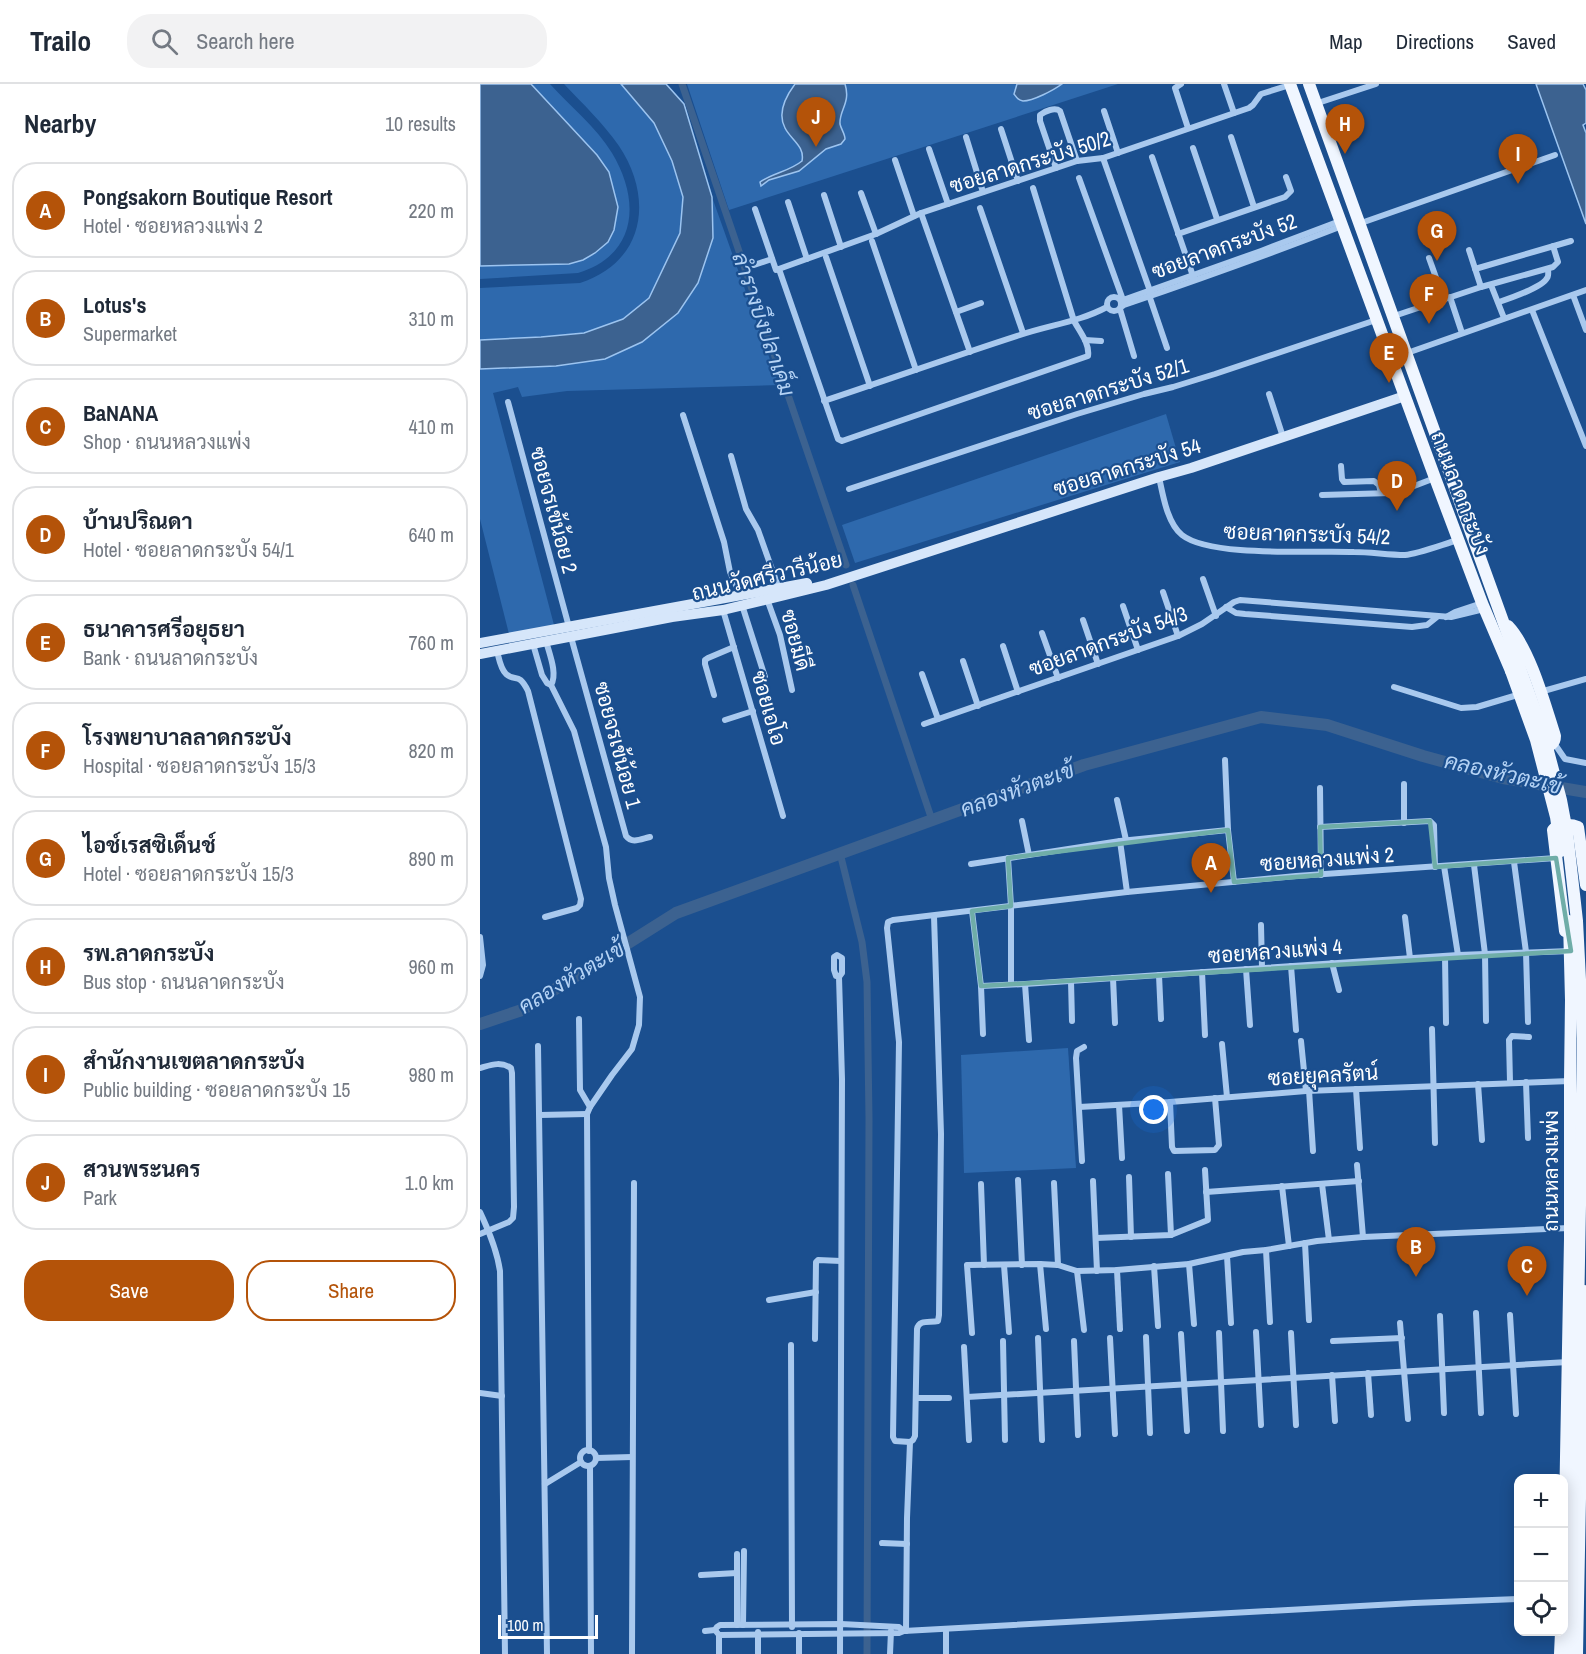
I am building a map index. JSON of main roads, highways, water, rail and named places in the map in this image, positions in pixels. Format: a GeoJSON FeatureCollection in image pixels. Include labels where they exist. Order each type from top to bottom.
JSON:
{"type":"FeatureCollection","features":[{"type":"Feature","properties":{"kind":"main road","name":"ถนนลาดกระบัง"},"geometry":{"type":"LineString","coordinates":[[1290,84],[1483,606],[1493,630],[1516,668],[1548,737],[1565,805],[1573,852],[1575,921]]}},
{"type":"Feature","properties":{"kind":"main road"},"geometry":{"type":"LineString","coordinates":[[1300,84],[1466,542],[1535,723],[1562,830],[1568,865],[1576,970],[1573,1178],[1574,1321],[1572,1437],[1568,1502]]}},
{"type":"Feature","properties":{"kind":"main road"},"geometry":{"type":"LineString","coordinates":[[1308,84],[1543,732],[1567,832],[1577,921],[1583,1038],[1575,1484],[1569,1654]]}},
{"type":"Feature","properties":{"kind":"main road","name":"ถนนลาดกระบัง"},"geometry":{"type":"LineString","coordinates":[[1314,84],[1508,626],[1516,668]]}},
{"type":"Feature","properties":{"kind":"main road"},"geometry":{"type":"LineString","coordinates":[[1405,396],[1424,390]]}},
{"type":"Feature","properties":{"kind":"main road","name":"ซอยลาดกระบัง 54"},"geometry":{"type":"LineString","coordinates":[[860,573],[1191,468],[1405,396]]}},
{"type":"Feature","properties":{"kind":"main road","name":"ถนนวัดศรีวารีน้อย"},"geometry":{"type":"LineString","coordinates":[[480,643],[723,610],[779,588],[860,573]]}},
{"type":"Feature","properties":{"kind":"main road","name":"ถนนวัดศรีวารีน้อย"},"geometry":{"type":"LineString","coordinates":[[480,654],[546,641],[570,632],[683,605],[767,599],[826,585],[860,573]]}},
{"type":"Feature","properties":{"kind":"main road"},"geometry":{"type":"LineString","coordinates":[[1493,630],[1495,643],[1532,746],[1538,749],[1552,745],[1555,736],[1540,692],[1520,642],[1508,626]]}},
{"type":"Feature","properties":{"kind":"main road"},"geometry":{"type":"LineString","coordinates":[[1571,950],[1563,922],[1553,830],[1555,828],[1570,825],[1578,827],[1586,885]]}},
{"type":"Feature","properties":{"kind":"main road"},"geometry":{"type":"LineString","coordinates":[[1575,921],[1585,944],[1586,998]]}},
{"type":"Feature","properties":{"kind":"main road","name":"ถนนหลวงแพ่ง"},"geometry":{"type":"LineString","coordinates":[[1565,1474],[1571,950],[1575,921]]}},
{"type":"Feature","properties":{"kind":"main road","name":"ถนนหลวงแพ่ง"},"geometry":{"type":"LineString","coordinates":[[1578,1654],[1582,1618],[1586,1053]]}},
{"type":"Feature","properties":{"kind":"main road"},"geometry":{"type":"LineString","coordinates":[[1560,1654],[1561,1636]]}},
{"type":"Feature","properties":{"kind":"waterway","name":"ลำรางบึงปลาเค็ม"},"geometry":{"type":"LineString","coordinates":[[682,84],[846,565]]}},
{"type":"Feature","properties":{"kind":"waterway","name":"ลำรางบึงปลาเค็ม"},"geometry":{"type":"LineString","coordinates":[[853,585],[932,820]]}},
{"type":"Feature","properties":{"kind":"waterway","name":"คลองหัวตะเข้"},"geometry":{"type":"LineString","coordinates":[[480,1024],[522,1010],[676,913],[1084,765],[1261,717],[1327,725],[1423,756],[1503,778],[1586,792]]}},
{"type":"Feature","properties":{"kind":"waterway"},"geometry":{"type":"LineString","coordinates":[[840,853],[862,942],[867,982],[869,1118],[867,1654]]}},
{"type":"Feature","properties":{"kind":"place","name":"สวนพระนคร"},"geometry":{"type":"Point","coordinates":[816,147]}},
{"type":"Feature","properties":{"kind":"place","name":"รพ.ลาดกระบัง"},"geometry":{"type":"Point","coordinates":[1345,154]}},
{"type":"Feature","properties":{"kind":"place","name":"สำนักงานเขตลาดกระบัง"},"geometry":{"type":"Point","coordinates":[1518,184]}},
{"type":"Feature","properties":{"kind":"place","name":"ไอช์เรสซิเด็นช์"},"geometry":{"type":"Point","coordinates":[1437,261]}},
{"type":"Feature","properties":{"kind":"place","name":"โรงพยาบาลลาดกระบัง"},"geometry":{"type":"Point","coordinates":[1429,324]}},
{"type":"Feature","properties":{"kind":"place","name":"ธนาคารศรีอยุธยา"},"geometry":{"type":"Point","coordinates":[1389,383]}},
{"type":"Feature","properties":{"kind":"place","name":"บ้านปริณดา"},"geometry":{"type":"Point","coordinates":[1397,511]}},
{"type":"Feature","properties":{"kind":"place","name":"Pongsakorn Boutique Resort"},"geometry":{"type":"Point","coordinates":[1211,893]}},
{"type":"Feature","properties":{"kind":"place","name":"Lotus's"},"geometry":{"type":"Point","coordinates":[1416,1277]}},
{"type":"Feature","properties":{"kind":"place","name":"BaNANA"},"geometry":{"type":"Point","coordinates":[1527,1296]}}]}
